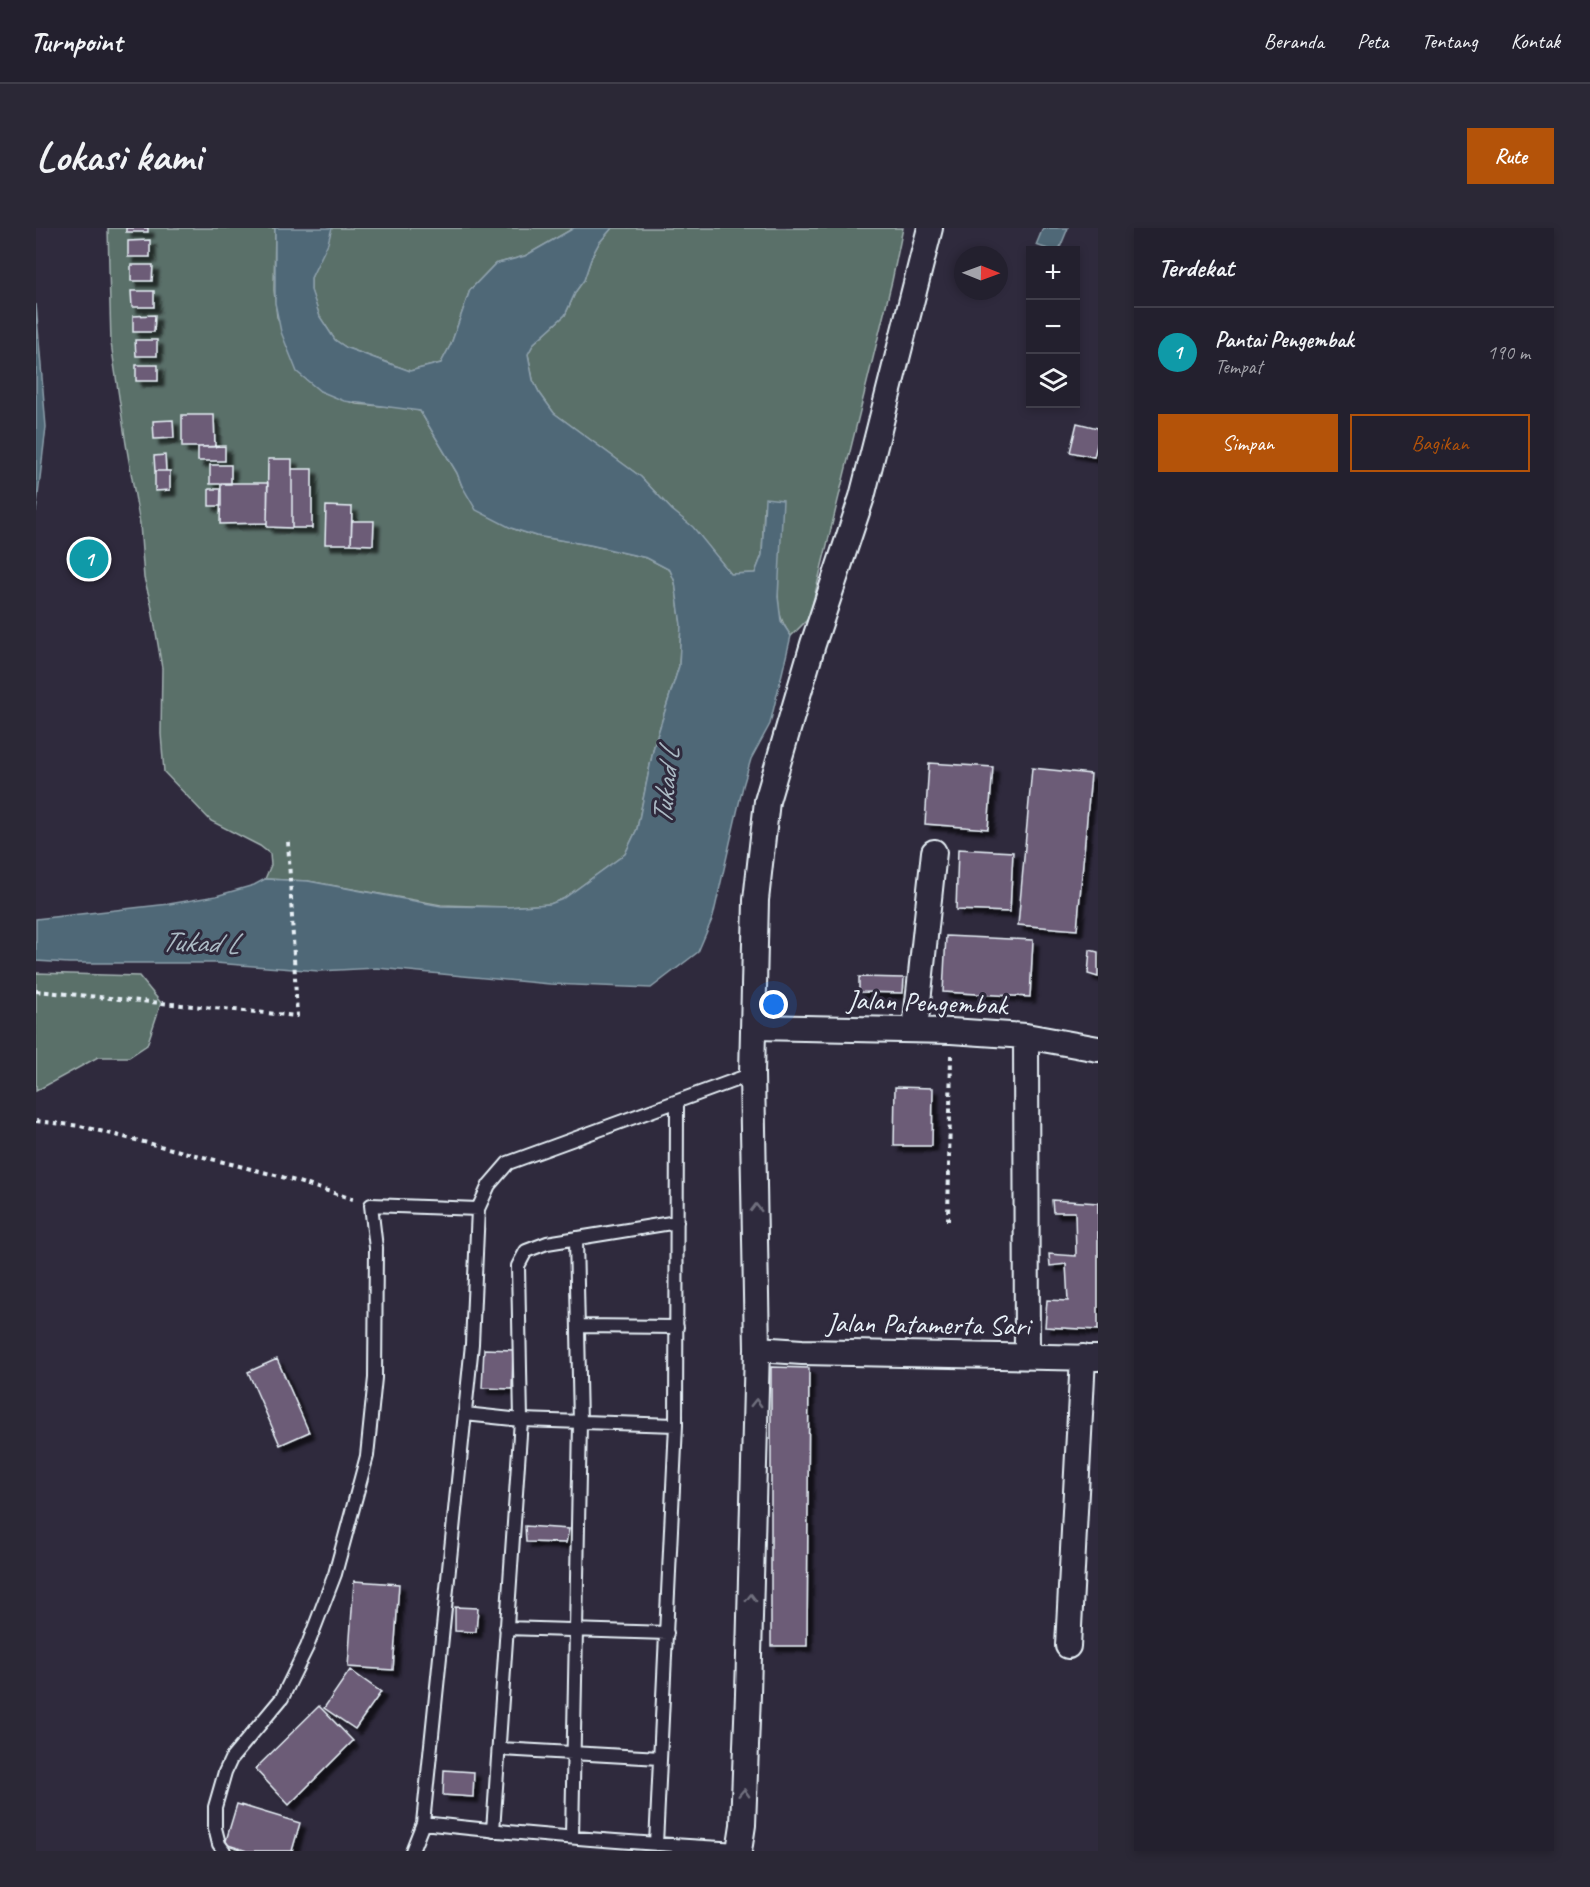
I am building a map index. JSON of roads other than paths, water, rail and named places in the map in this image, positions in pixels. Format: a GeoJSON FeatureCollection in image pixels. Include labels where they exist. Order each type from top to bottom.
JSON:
{"type":"FeatureCollection","features":[{"type":"Feature","properties":{"kind":"street"},"geometry":{"type":"LineString","coordinates":[[740,1850],[748,1694],[757,1349],[752,1074],[756,900],[767,801],[813,644],[862,497],[930,228]]}},
{"type":"Feature","properties":{"kind":"street"},"geometry":{"type":"LineString","coordinates":[[915,1030],[934,852]]}},
{"type":"Feature","properties":{"kind":"street","name":"Jalan Pengembak"},"geometry":{"type":"LineString","coordinates":[[753,1027],[951,1031],[1026,1036],[1098,1049]]}},
{"type":"Feature","properties":{"kind":"street"},"geometry":{"type":"LineString","coordinates":[[1026,1036],[1027,1356]]}},
{"type":"Feature","properties":{"kind":"street","name":"Jalan Patamerta Sari"},"geometry":{"type":"LineString","coordinates":[[757,1349],[1090,1358]]}},
{"type":"Feature","properties":{"kind":"street"},"geometry":{"type":"LineString","coordinates":[[1068,1646],[1090,1358]]}},
{"type":"Feature","properties":{"kind":"lane"},"geometry":{"type":"LineString","coordinates":[[412,1851],[423,1823],[472,1344],[478,1209],[489,1185],[508,1163],[752,1074]]}},
{"type":"Feature","properties":{"kind":"lane"},"geometry":{"type":"LineString","coordinates":[[656,1844],[676,1425],[677,1102]]}},
{"type":"Feature","properties":{"kind":"lane"},"geometry":{"type":"LineString","coordinates":[[224,1851],[219,1844],[215,1828],[215,1807],[225,1772],[231,1759],[282,1698],[307,1647],[335,1574],[367,1456],[375,1378],[376,1248],[371,1205],[478,1209]]}},
{"type":"Feature","properties":{"kind":"lane"},"geometry":{"type":"LineString","coordinates":[[493,1831],[521,1420],[518,1266],[526,1251],[547,1243],[677,1222]]}},
{"type":"Feature","properties":{"kind":"lane"},"geometry":{"type":"LineString","coordinates":[[572,1836],[580,1423],[576,1238]]}},
{"type":"Feature","properties":{"kind":"lane"},"geometry":{"type":"LineString","coordinates":[[579,1326],[677,1327]]}},
{"type":"Feature","properties":{"kind":"lane"},"geometry":{"type":"LineString","coordinates":[[465,1414],[521,1420],[676,1425]]}},
{"type":"Feature","properties":{"kind":"lane"},"geometry":{"type":"LineString","coordinates":[[506,1628],[667,1633]]}},
{"type":"Feature","properties":{"kind":"lane"},"geometry":{"type":"LineString","coordinates":[[499,1749],[660,1758]]}},
{"type":"Feature","properties":{"kind":"lane"},"geometry":{"type":"LineString","coordinates":[[423,1823],[493,1831],[740,1850]]}},
{"type":"Feature","properties":{"kind":"water","name":"Tukad L"},"geometry":{"type":"Polygon","coordinates":[[[275,228],[332,228],[328,243],[311,278],[311,290],[320,317],[335,340],[347,348],[410,371],[441,363],[451,344],[470,290],[495,264],[525,256],[574,228],[612,228],[599,243],[584,280],[565,315],[534,343],[528,354],[533,380],[539,392],[554,413],[641,477],[672,510],[693,527],[731,574],[755,573],[762,555],[765,498],[783,500],[778,597],[781,621],[791,636],[770,724],[751,759],[713,917],[698,952],[651,988],[550,984],[377,968],[319,971],[215,963],[36,961],[36,919],[169,904],[216,896],[254,885],[265,879],[308,881],[441,906],[508,907],[550,904],[563,899],[625,854],[637,829],[654,746],[679,666],[681,625],[675,582],[670,570],[647,558],[536,536],[511,528],[476,510],[420,411],[344,401],[320,391],[297,372],[281,332],[275,303],[275,228]]]}},
{"type":"Feature","properties":{"kind":"water"},"geometry":{"type":"Polygon","coordinates":[[[1043,228],[1068,228],[1061,246],[1036,245],[1043,228]]]}},
{"type":"Feature","properties":{"kind":"water"},"geometry":{"type":"Polygon","coordinates":[[[36,304],[46,427],[36,512],[36,304]]]}},
{"type":"Feature","properties":{"kind":"place","name":"Pantai Pengembak"},"geometry":{"type":"Point","coordinates":[89,559]}}]}
